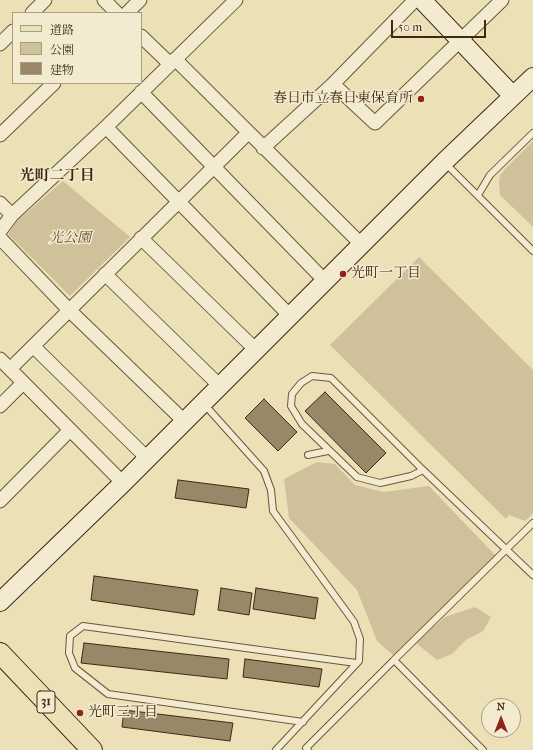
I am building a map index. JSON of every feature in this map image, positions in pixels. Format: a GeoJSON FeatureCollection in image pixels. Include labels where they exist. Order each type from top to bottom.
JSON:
{"type":"FeatureCollection","features":[{"type":"Feature","properties":{"kind":"main road","name":"31"},"geometry":{"type":"LineString","coordinates":[[0,653],[92,750]]}},
{"type":"Feature","properties":{"kind":"street"},"geometry":{"type":"LineString","coordinates":[[33,12],[45,0]]}},
{"type":"Feature","properties":{"kind":"street"},"geometry":{"type":"LineString","coordinates":[[104,0],[116,12]]}},
{"type":"Feature","properties":{"kind":"street"},"geometry":{"type":"LineString","coordinates":[[128,12],[140,0]]}},
{"type":"Feature","properties":{"kind":"street"},"geometry":{"type":"LineString","coordinates":[[0,231],[12,215],[106,127],[236,0]]}},
{"type":"Feature","properties":{"kind":"street"},"geometry":{"type":"LineString","coordinates":[[264,148],[333,84],[415,0]]}},
{"type":"Feature","properties":{"kind":"street"},"geometry":{"type":"LineString","coordinates":[[422,0],[513,96]]}},
{"type":"Feature","properties":{"kind":"street"},"geometry":{"type":"LineString","coordinates":[[333,84],[375,123],[502,0]]}},
{"type":"Feature","properties":{"kind":"street"},"geometry":{"type":"LineString","coordinates":[[0,44],[12,32]]}},
{"type":"Feature","properties":{"kind":"street"},"geometry":{"type":"LineString","coordinates":[[142,37],[173,62],[264,148],[361,244]]}},
{"type":"Feature","properties":{"kind":"street"},"geometry":{"type":"LineString","coordinates":[[0,602],[124,483],[147,458],[361,244],[533,77]]}},
{"type":"Feature","properties":{"kind":"street"},"geometry":{"type":"LineString","coordinates":[[0,135],[53,84]]}},
{"type":"Feature","properties":{"kind":"street"},"geometry":{"type":"LineString","coordinates":[[141,92],[325,281]]}},
{"type":"Feature","properties":{"kind":"street"},"geometry":{"type":"LineString","coordinates":[[106,127],[290,316]]}},
{"type":"Feature","properties":{"kind":"street"},"geometry":{"type":"LineString","coordinates":[[10,369],[213,166],[248,133]]}},
{"type":"Feature","properties":{"kind":"street"},"geometry":{"type":"LineString","coordinates":[[0,203],[12,215]]}},
{"type":"Feature","properties":{"kind":"street"},"geometry":{"type":"LineString","coordinates":[[0,238],[69,310],[184,422]]}},
{"type":"Feature","properties":{"kind":"street"},"geometry":{"type":"LineString","coordinates":[[141,238],[256,350]]}},
{"type":"Feature","properties":{"kind":"street"},"geometry":{"type":"LineString","coordinates":[[105,274],[220,386]]}},
{"type":"Feature","properties":{"kind":"street"},"geometry":{"type":"LineString","coordinates":[[33,346],[147,458]]}},
{"type":"Feature","properties":{"kind":"street"},"geometry":{"type":"LineString","coordinates":[[0,359],[124,483]]}},
{"type":"Feature","properties":{"kind":"street"},"geometry":{"type":"LineString","coordinates":[[0,406],[23,383]]}},
{"type":"Feature","properties":{"kind":"street"},"geometry":{"type":"LineString","coordinates":[[0,501],[70,430]]}},
{"type":"Feature","properties":{"kind":"lane"},"geometry":{"type":"LineString","coordinates":[[478,195],[490,175],[533,133]]}},
{"type":"Feature","properties":{"kind":"lane"},"geometry":{"type":"LineString","coordinates":[[444,162],[533,251]]}},
{"type":"Feature","properties":{"kind":"lane"},"geometry":{"type":"LineString","coordinates":[[423,470],[411,476],[380,483],[357,477],[328,451],[302,424],[291,406],[292,394],[302,383],[312,376],[331,378],[423,470],[533,575]]}},
{"type":"Feature","properties":{"kind":"lane"},"geometry":{"type":"LineString","coordinates":[[203,402],[264,471],[271,490],[273,511],[354,622],[360,639],[359,661],[276,750]]}},
{"type":"Feature","properties":{"kind":"lane"},"geometry":{"type":"LineString","coordinates":[[308,456],[328,451]]}},
{"type":"Feature","properties":{"kind":"lane"},"geometry":{"type":"LineString","coordinates":[[306,749],[533,523]]}},
{"type":"Feature","properties":{"kind":"lane"},"geometry":{"type":"LineString","coordinates":[[303,722],[108,694],[75,668],[68,653],[70,636],[83,626],[356,663]]}},
{"type":"Feature","properties":{"kind":"lane"},"geometry":{"type":"LineString","coordinates":[[394,660],[483,750]]}},
{"type":"Feature","properties":{"kind":"green space"},"geometry":{"type":"Polygon","coordinates":[[[533,141],[533,227],[500,195],[499,183],[500,175],[533,141]]]}},
{"type":"Feature","properties":{"kind":"green space","name":"光公園"},"geometry":{"type":"Polygon","coordinates":[[[63,181],[130,237],[70,296],[8,234],[17,221],[63,181]]]}},
{"type":"Feature","properties":{"kind":"green space"},"geometry":{"type":"Polygon","coordinates":[[[419,257],[533,370],[533,513],[525,521],[509,515],[506,519],[330,345],[419,257]]]}},
{"type":"Feature","properties":{"kind":"green space"},"geometry":{"type":"Polygon","coordinates":[[[317,462],[335,464],[355,485],[384,492],[429,486],[498,558],[394,656],[377,641],[357,590],[289,518],[284,479],[317,462]]]}},
{"type":"Feature","properties":{"kind":"green space"},"geometry":{"type":"Polygon","coordinates":[[[475,607],[491,617],[483,631],[466,640],[452,654],[437,660],[416,643],[445,617],[475,607]]]}},
{"type":"Feature","properties":{"kind":"building"},"geometry":{"type":"Polygon","coordinates":[[[325,392],[386,453],[366,473],[305,411],[325,392]]]}},
{"type":"Feature","properties":{"kind":"building"},"geometry":{"type":"Polygon","coordinates":[[[264,399],[297,432],[278,451],[245,418],[264,399]]]}},
{"type":"Feature","properties":{"kind":"building"},"geometry":{"type":"Polygon","coordinates":[[[178,480],[249,489],[246,508],[175,498],[178,480]]]}},
{"type":"Feature","properties":{"kind":"building"},"geometry":{"type":"Polygon","coordinates":[[[94,576],[198,590],[194,615],[91,600],[94,576]]]}},
{"type":"Feature","properties":{"kind":"building"},"geometry":{"type":"Polygon","coordinates":[[[221,588],[252,593],[249,615],[218,610],[221,588]]]}},
{"type":"Feature","properties":{"kind":"building"},"geometry":{"type":"Polygon","coordinates":[[[256,588],[318,598],[315,619],[253,609],[256,588]]]}},
{"type":"Feature","properties":{"kind":"building"},"geometry":{"type":"Polygon","coordinates":[[[84,643],[229,659],[227,679],[81,663],[84,643]]]}},
{"type":"Feature","properties":{"kind":"building"},"geometry":{"type":"Polygon","coordinates":[[[245,659],[322,669],[319,687],[243,677],[245,659]]]}},
{"type":"Feature","properties":{"kind":"building"},"geometry":{"type":"Polygon","coordinates":[[[124,710],[233,723],[230,741],[122,727],[124,710]]]}},
{"type":"Feature","properties":{"kind":"place","name":"春日市立春日東保育所"},"geometry":{"type":"Point","coordinates":[421,99]}},
{"type":"Feature","properties":{"kind":"place","name":"光町一丁目"},"geometry":{"type":"Point","coordinates":[343,274]}},
{"type":"Feature","properties":{"kind":"place","name":"光町三丁目"},"geometry":{"type":"Point","coordinates":[80,713]}},
{"type":"Feature","properties":{"kind":"district","name":"光町二丁目"},"geometry":{"type":"Point","coordinates":[57,176]}}]}
